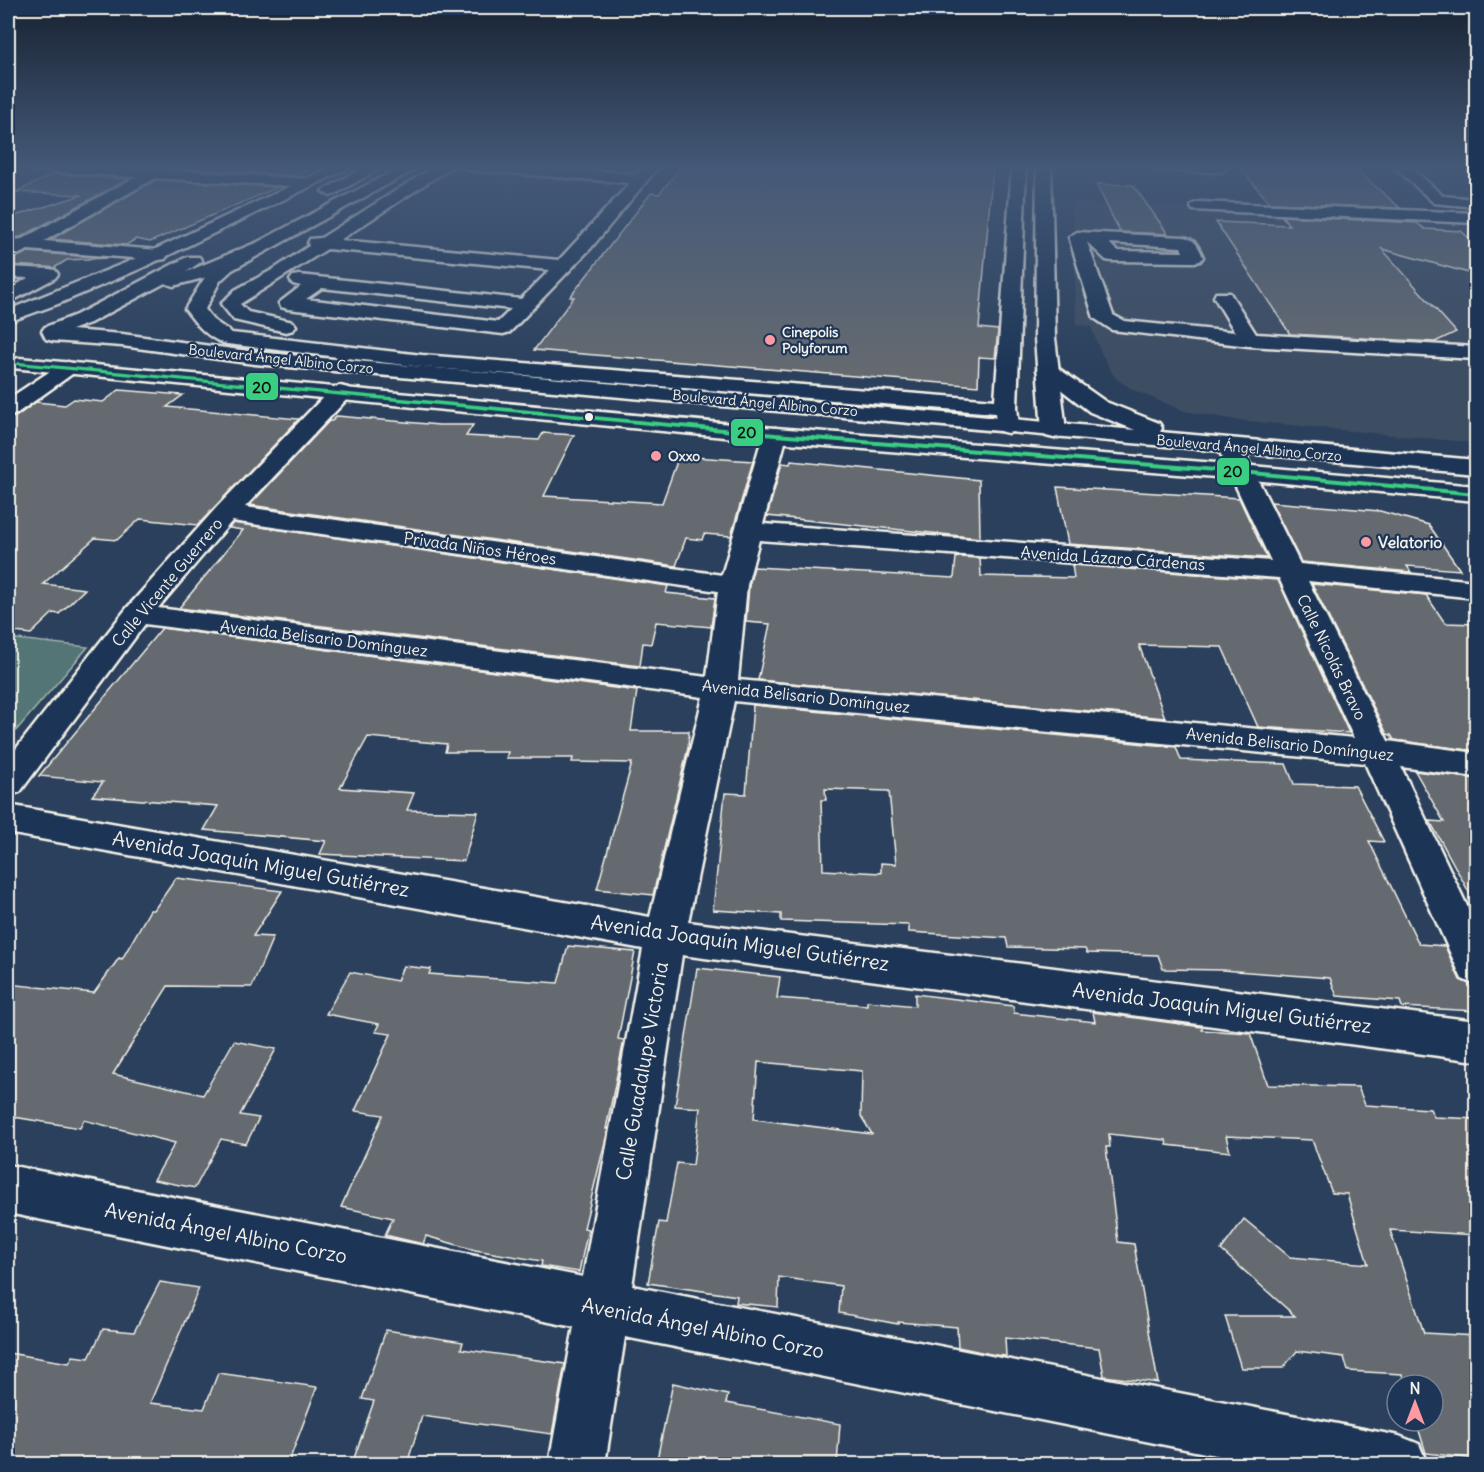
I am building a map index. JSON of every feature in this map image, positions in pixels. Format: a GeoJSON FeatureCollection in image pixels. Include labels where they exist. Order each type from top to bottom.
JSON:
{"type":"FeatureCollection","features":[{"type":"Feature","properties":{"kind":"street"},"geometry":{"type":"LineString","coordinates":[[8,254],[16,244],[34,235]]}},
{"type":"Feature","properties":{"kind":"street"},"geometry":{"type":"LineString","coordinates":[[8,316],[66,296],[202,235]]}},
{"type":"Feature","properties":{"kind":"street"},"geometry":{"type":"LineString","coordinates":[[274,239],[283,235]]}},
{"type":"Feature","properties":{"kind":"street"},"geometry":{"type":"LineString","coordinates":[[336,235],[273,277],[238,294],[230,304],[241,316],[374,344],[381,349],[377,356]]}},
{"type":"Feature","properties":{"kind":"street"},"geometry":{"type":"LineString","coordinates":[[319,282],[288,303],[503,328],[592,235]]}},
{"type":"Feature","properties":{"kind":"street"},"geometry":{"type":"LineString","coordinates":[[248,243],[213,278],[195,309],[206,324],[227,338],[377,356],[698,383],[1007,417],[1016,235]]}},
{"type":"Feature","properties":{"kind":"street"},"geometry":{"type":"LineString","coordinates":[[1044,235],[1045,338],[1054,431]]}},
{"type":"Feature","properties":{"kind":"street"},"geometry":{"type":"LineString","coordinates":[[1062,235],[1085,238],[1104,318],[1119,326],[1249,340],[1476,353]]}},
{"type":"Feature","properties":{"kind":"street"},"geometry":{"type":"LineString","coordinates":[[13,366],[36,356],[50,346],[53,333],[134,293],[201,273],[248,243],[274,239],[562,266]]}},
{"type":"Feature","properties":{"kind":"street"},"geometry":{"type":"LineString","coordinates":[[16,244],[159,255]]}},
{"type":"Feature","properties":{"kind":"street"},"geometry":{"type":"LineString","coordinates":[[555,248],[578,250]]}},
{"type":"Feature","properties":{"kind":"street"},"geometry":{"type":"LineString","coordinates":[[8,272],[49,274],[8,297]]}},
{"type":"Feature","properties":{"kind":"street"},"geometry":{"type":"LineString","coordinates":[[273,277],[524,305]]}},
{"type":"Feature","properties":{"kind":"street"},"geometry":{"type":"LineString","coordinates":[[134,293],[138,320],[164,346]]}},
{"type":"Feature","properties":{"kind":"street"},"geometry":{"type":"LineString","coordinates":[[1223,297],[1249,340]]}},
{"type":"Feature","properties":{"kind":"street","name":"Boulevard Ángel Albino Corzo"},"geometry":{"type":"LineString","coordinates":[[8,322],[35,323],[53,333],[781,420],[1007,417],[1054,431],[1476,494]]}},
{"type":"Feature","properties":{"kind":"street"},"geometry":{"type":"LineString","coordinates":[[279,360],[301,358],[350,360],[377,356]]}},
{"type":"Feature","properties":{"kind":"street","name":"Boulevard Ángel Albino Corzo"},"geometry":{"type":"LineString","coordinates":[[13,366],[68,368],[340,393],[781,420],[1235,459],[1476,467]]}},
{"type":"Feature","properties":{"kind":"street"},"geometry":{"type":"LineString","coordinates":[[8,409],[68,368]]}},
{"type":"Feature","properties":{"kind":"street"},"geometry":{"type":"LineString","coordinates":[[1048,370],[1098,407],[1140,426],[1235,459]]}},
{"type":"Feature","properties":{"kind":"street"},"geometry":{"type":"LineString","coordinates":[[698,383],[716,390],[769,396],[781,420]]}},
{"type":"Feature","properties":{"kind":"street","name":"Calle Vicente Guerrero"},"geometry":{"type":"LineString","coordinates":[[8,783],[137,614],[226,512],[340,393]]}},
{"type":"Feature","properties":{"kind":"street","name":"Calle Guadalupe Victoria"},"geometry":{"type":"LineString","coordinates":[[577,1464],[665,936],[721,689],[733,585],[781,420]]}},
{"type":"Feature","properties":{"kind":"street","name":"Calle Nicolás Bravo"},"geometry":{"type":"LineString","coordinates":[[1235,459],[1377,752],[1476,967]]}},
{"type":"Feature","properties":{"kind":"street","name":"Privada Niños Héroes"},"geometry":{"type":"LineString","coordinates":[[226,512],[733,585]]}},
{"type":"Feature","properties":{"kind":"street","name":"Avenida Lázaro Cárdenas"},"geometry":{"type":"LineString","coordinates":[[749,531],[1291,571],[1476,589]]}},
{"type":"Feature","properties":{"kind":"street","name":"Avenida Belisario Domínguez"},"geometry":{"type":"LineString","coordinates":[[137,614],[721,689],[1377,752],[1476,765]]}},
{"type":"Feature","properties":{"kind":"street","name":"Avenida Joaquín Miguel Gutiérrez"},"geometry":{"type":"LineString","coordinates":[[8,819],[665,936],[1476,1041]]}},
{"type":"Feature","properties":{"kind":"street","name":"Avenida Ángel Albino Corzo"},"geometry":{"type":"LineString","coordinates":[[8,1189],[1399,1464]]}},
{"type":"Feature","properties":{"kind":"shaded area"},"geometry":{"type":"Polygon","coordinates":[[[1074,235],[1476,235],[1476,443],[1236,420],[1184,411],[1133,390],[1115,378],[1101,353],[1091,327],[1076,324],[1074,235]]]}},
{"type":"Feature","properties":{"kind":"green space"},"geometry":{"type":"Polygon","coordinates":[[[8,638],[88,647],[8,740],[8,638]]]}},
{"type":"Feature","properties":{"kind":"building"},"geometry":{"type":"Polygon","coordinates":[[[8,235],[25,235],[13,238],[8,244],[8,235]]]}},
{"type":"Feature","properties":{"kind":"building"},"geometry":{"type":"Polygon","coordinates":[[[59,235],[167,235],[150,242],[136,239],[126,245],[51,239],[59,235]]]}},
{"type":"Feature","properties":{"kind":"building"},"geometry":{"type":"Polygon","coordinates":[[[619,235],[987,235],[979,328],[998,330],[995,358],[979,357],[978,386],[534,350],[574,297],[570,297],[619,235]]]}},
{"type":"Feature","properties":{"kind":"building"},"geometry":{"type":"Polygon","coordinates":[[[1224,235],[1465,235],[1476,244],[1476,275],[1382,249],[1456,332],[1435,342],[1290,334],[1224,235]]]}},
{"type":"Feature","properties":{"kind":"building"},"geometry":{"type":"Polygon","coordinates":[[[28,252],[107,258],[67,260],[54,268],[8,265],[8,261],[28,252]]]}},
{"type":"Feature","properties":{"kind":"building"},"geometry":{"type":"Polygon","coordinates":[[[119,390],[183,395],[167,407],[299,419],[198,525],[140,519],[117,540],[95,538],[43,584],[85,589],[59,614],[53,613],[31,634],[8,631],[8,419],[17,416],[36,402],[65,405],[74,399],[103,402],[119,390]]]}},
{"type":"Feature","properties":{"kind":"building"},"geometry":{"type":"Polygon","coordinates":[[[337,416],[439,425],[473,425],[466,436],[539,440],[543,433],[574,435],[544,496],[662,503],[679,456],[753,461],[731,536],[704,534],[702,540],[686,538],[676,566],[250,505],[329,421],[337,416]]]}},
{"type":"Feature","properties":{"kind":"building"},"geometry":{"type":"Polygon","coordinates":[[[791,461],[979,480],[980,538],[767,516],[782,463],[790,464],[791,461]]]}},
{"type":"Feature","properties":{"kind":"building"},"geometry":{"type":"Polygon","coordinates":[[[1057,487],[1239,498],[1267,558],[1068,544],[1057,487]]]}},
{"type":"Feature","properties":{"kind":"building","name":"Velatorio"},"geometry":{"type":"Polygon","coordinates":[[[1271,502],[1380,511],[1429,525],[1460,570],[1407,566],[1411,572],[1301,562],[1271,502]]]}},
{"type":"Feature","properties":{"kind":"building"},"geometry":{"type":"Polygon","coordinates":[[[233,523],[668,586],[666,593],[715,598],[711,627],[656,622],[651,644],[643,643],[640,666],[179,608],[243,530],[229,528],[233,523]]]}},
{"type":"Feature","properties":{"kind":"building"},"geometry":{"type":"Polygon","coordinates":[[[956,557],[980,558],[981,576],[1074,578],[1072,565],[1278,580],[1349,733],[1258,727],[1222,647],[1139,645],[1165,718],[758,680],[770,624],[746,622],[749,585],[754,567],[954,578],[956,557]]]}},
{"type":"Feature","properties":{"kind":"building"},"geometry":{"type":"Polygon","coordinates":[[[1312,584],[1426,595],[1445,623],[1476,624],[1476,751],[1394,740],[1391,735],[1387,734],[1312,584]]]}},
{"type":"Feature","properties":{"kind":"building"},"geometry":{"type":"Polygon","coordinates":[[[162,628],[637,691],[631,731],[689,731],[688,748],[653,895],[597,889],[632,763],[572,762],[573,758],[506,758],[508,752],[445,752],[447,744],[368,737],[340,788],[414,793],[407,810],[478,812],[464,861],[320,854],[326,841],[204,830],[218,806],[92,796],[103,782],[39,776],[162,628]]]}},
{"type":"Feature","properties":{"kind":"building"},"geometry":{"type":"Polygon","coordinates":[[[753,705],[1176,747],[1181,760],[1286,764],[1294,784],[1355,786],[1384,842],[1369,841],[1419,944],[1445,946],[1460,980],[1476,987],[1476,1011],[1402,1007],[1400,1001],[1337,996],[1330,978],[1222,970],[1163,969],[1158,955],[1087,953],[1085,949],[1008,947],[1006,938],[909,932],[909,925],[781,921],[781,914],[713,910],[725,793],[746,794],[753,705]],[[825,789],[826,800],[821,800],[823,870],[881,873],[881,863],[896,864],[889,791],[825,789]]]}},
{"type":"Feature","properties":{"kind":"building"},"geometry":{"type":"Polygon","coordinates":[[[1415,771],[1476,779],[1476,905],[1430,821],[1444,822],[1415,771]]]}},
{"type":"Feature","properties":{"kind":"building"},"geometry":{"type":"Polygon","coordinates":[[[176,878],[282,891],[253,936],[273,937],[252,987],[168,986],[113,1074],[203,1095],[234,1041],[276,1049],[240,1115],[259,1118],[246,1144],[221,1139],[195,1188],[154,1180],[175,1143],[84,1120],[80,1128],[8,1116],[8,984],[94,993],[119,958],[122,959],[150,910],[154,910],[176,878]]]}},
{"type":"Feature","properties":{"kind":"building"},"geometry":{"type":"Polygon","coordinates":[[[568,946],[635,952],[618,1039],[624,1040],[606,1129],[608,1129],[584,1228],[588,1229],[579,1272],[541,1266],[542,1261],[475,1250],[426,1236],[423,1244],[385,1235],[393,1218],[341,1207],[383,1115],[355,1111],[391,1034],[375,1032],[379,1024],[326,1014],[350,972],[397,981],[403,966],[431,969],[429,974],[558,983],[568,946]]]}},
{"type":"Feature","properties":{"kind":"building"},"geometry":{"type":"Polygon","coordinates":[[[697,968],[780,977],[777,998],[867,1005],[867,1001],[915,1006],[915,994],[1013,1006],[1014,1013],[1095,1022],[1093,1012],[1202,1027],[1202,1030],[1250,1033],[1268,1085],[1358,1087],[1365,1105],[1430,1109],[1434,1117],[1476,1119],[1476,1235],[1390,1230],[1424,1333],[1476,1336],[1476,1459],[1426,1453],[1420,1433],[1445,1433],[1445,1373],[1348,1371],[1344,1357],[1297,1351],[1283,1368],[1241,1368],[1225,1316],[1295,1316],[1221,1250],[1244,1219],[1290,1257],[1368,1264],[1347,1194],[1332,1193],[1312,1140],[1226,1136],[1230,1152],[1167,1145],[1166,1140],[1109,1134],[1110,1147],[1106,1147],[1118,1242],[1134,1244],[1158,1383],[1104,1376],[1099,1348],[1005,1338],[1006,1356],[995,1355],[958,1347],[957,1327],[898,1322],[898,1324],[839,1313],[841,1286],[779,1277],[778,1307],[736,1303],[737,1296],[648,1283],[659,1222],[666,1223],[677,1163],[693,1165],[700,1108],[675,1106],[697,968]],[[758,1062],[754,1119],[872,1134],[861,1116],[862,1071],[758,1062]]]}},
{"type":"Feature","properties":{"kind":"building"},"geometry":{"type":"Polygon","coordinates":[[[160,1282],[199,1288],[150,1403],[204,1409],[218,1373],[317,1387],[288,1464],[8,1464],[8,1353],[69,1363],[73,1356],[89,1358],[103,1329],[134,1332],[160,1282]]]}},
{"type":"Feature","properties":{"kind":"building"},"geometry":{"type":"Polygon","coordinates":[[[386,1330],[463,1342],[461,1349],[565,1364],[552,1434],[422,1416],[407,1464],[352,1464],[374,1401],[362,1399],[386,1330]]]}},
{"type":"Feature","properties":{"kind":"building"},"geometry":{"type":"Polygon","coordinates":[[[673,1383],[728,1395],[726,1403],[840,1424],[837,1464],[656,1464],[673,1383]]]}},
{"type":"Feature","properties":{"kind":"transit line","name":"20"},"geometry":{"type":"LineString","coordinates":[[19,364],[775,435],[1241,472],[1476,494]]}},
{"type":"Feature","properties":{"kind":"place","name":"Cinepolis Polyforum"},"geometry":{"type":"Point","coordinates":[770,340]}},
{"type":"Feature","properties":{"kind":"place","name":"Oxxo"},"geometry":{"type":"Point","coordinates":[656,456]}},
{"type":"Feature","properties":{"kind":"place","name":"Velatorio"},"geometry":{"type":"Point","coordinates":[1366,542]}}]}
